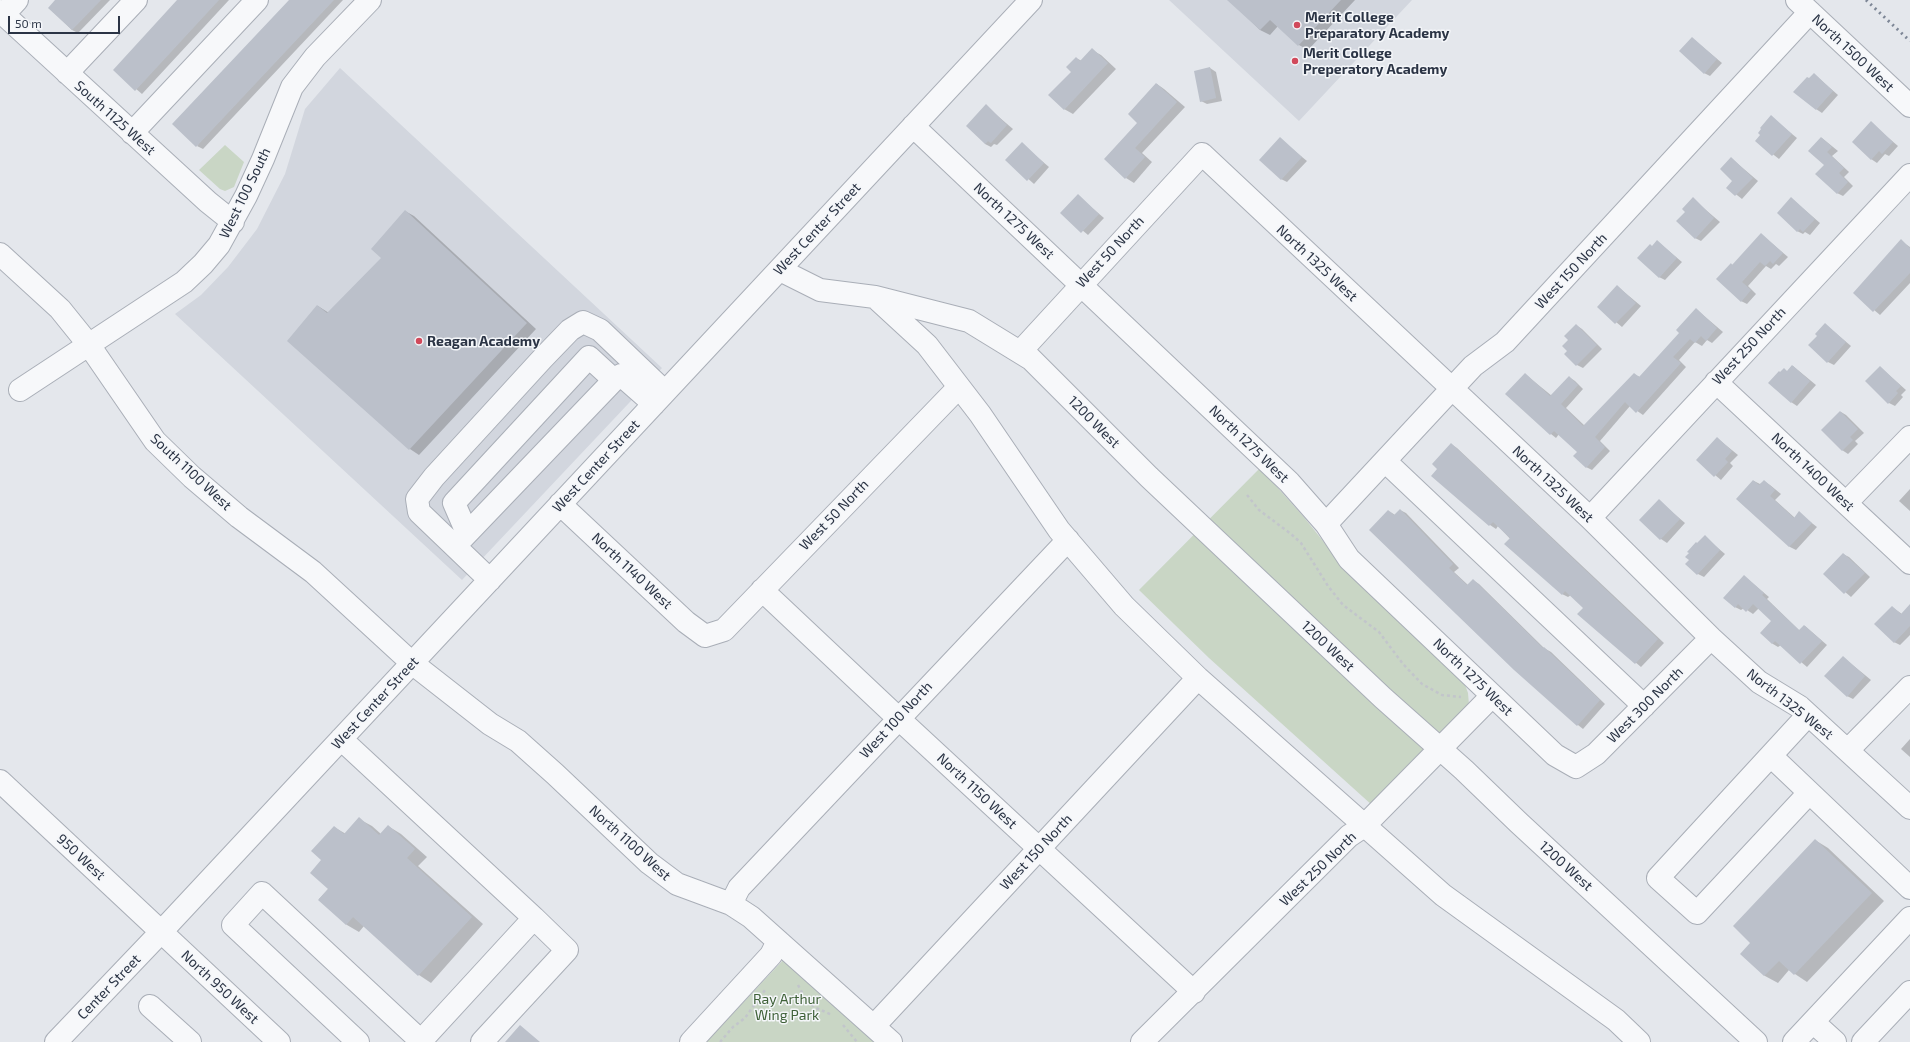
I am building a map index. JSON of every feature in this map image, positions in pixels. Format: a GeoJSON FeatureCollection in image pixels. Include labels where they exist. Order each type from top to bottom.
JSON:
{"type":"FeatureCollection","features":[{"type":"Feature","properties":{"kind":"street"},"geometry":{"type":"LineString","coordinates":[[67,74],[136,0]]}},
{"type":"Feature","properties":{"kind":"street"},"geometry":{"type":"LineString","coordinates":[[132,133],[257,0]]}},
{"type":"Feature","properties":{"kind":"street","name":"West 100 South"},"geometry":{"type":"LineString","coordinates":[[20,390],[184,282],[204,264],[233,222],[263,159],[292,87],[315,57],[370,0]]}},
{"type":"Feature","properties":{"kind":"street","name":"West Center Street"},"geometry":{"type":"LineString","coordinates":[[161,932],[1031,0]]}},
{"type":"Feature","properties":{"kind":"street","name":"North 1500 West"},"geometry":{"type":"LineString","coordinates":[[1803,6],[1910,106]]}},
{"type":"Feature","properties":{"kind":"street","name":"West 150 North"},"geometry":{"type":"LineString","coordinates":[[1326,524],[1473,366],[1505,342],[1803,6]]}},
{"type":"Feature","properties":{"kind":"street","name":"South 1125 West"},"geometry":{"type":"LineString","coordinates":[[7,8],[67,74],[208,202],[233,222]]}},
{"type":"Feature","properties":{"kind":"street","name":"North 1275 West"},"geometry":{"type":"LineString","coordinates":[[913,126],[1289,482],[1326,524],[1349,559],[1555,755],[1576,767]]}},
{"type":"Feature","properties":{"kind":"street","name":"North 1325 West"},"geometry":{"type":"LineString","coordinates":[[1202,154],[1590,518],[1711,638],[1759,682],[1800,707],[1910,808]]}},
{"type":"Feature","properties":{"kind":"street","name":"West 50 North"},"geometry":{"type":"LineString","coordinates":[[1020,352],[1080,284],[1202,154]]}},
{"type":"Feature","properties":{"kind":"street","name":"West 250 North"},"geometry":{"type":"LineString","coordinates":[[1590,518],[1910,175]]}},
{"type":"Feature","properties":{"kind":"street","name":"South 1100 West"},"geometry":{"type":"LineString","coordinates":[[0,254],[60,309],[89,345],[155,441],[192,477],[239,517],[313,572],[412,662]]}},
{"type":"Feature","properties":{"kind":"street","name":"1200 West"},"geometry":{"type":"LineString","coordinates":[[780,270],[820,290],[875,297],[968,321],[1031,359],[1149,477],[1383,698],[1440,748],[1756,1042]]}},
{"type":"Feature","properties":{"kind":"street"},"geometry":{"type":"LineString","coordinates":[[875,297],[927,345],[980,414],[1059,530],[1124,606],[1198,678],[1350,811],[1364,826],[1443,896],[1616,1020],[1639,1042]]}},
{"type":"Feature","properties":{"kind":"street"},"geometry":{"type":"LineString","coordinates":[[490,580],[461,540],[419,512],[417,498],[434,477],[570,330],[583,322],[600,330],[660,398]]}},
{"type":"Feature","properties":{"kind":"street"},"geometry":{"type":"LineString","coordinates":[[461,540],[454,503],[589,357],[614,380]]}},
{"type":"Feature","properties":{"kind":"street"},"geometry":{"type":"LineString","coordinates":[[461,540],[614,380],[621,375],[660,398]]}},
{"type":"Feature","properties":{"kind":"street","name":"North 1400 West"},"geometry":{"type":"LineString","coordinates":[[1716,382],[1847,502],[1910,563]]}},
{"type":"Feature","properties":{"kind":"street","name":"West 50 North"},"geometry":{"type":"LineString","coordinates":[[705,636],[724,630],[959,387]]}},
{"type":"Feature","properties":{"kind":"street"},"geometry":{"type":"LineString","coordinates":[[1847,502],[1910,437]]}},
{"type":"Feature","properties":{"kind":"street"},"geometry":{"type":"LineString","coordinates":[[1384,461],[1644,706]]}},
{"type":"Feature","properties":{"kind":"street","name":"North 1140 West"},"geometry":{"type":"LineString","coordinates":[[560,504],[686,622],[705,636]]}},
{"type":"Feature","properties":{"kind":"street","name":"West 100 North"},"geometry":{"type":"LineString","coordinates":[[731,904],[739,888],[898,718],[1068,540]]}},
{"type":"Feature","properties":{"kind":"street","name":"North 1150 West"},"geometry":{"type":"LineString","coordinates":[[762,590],[1194,992]]}},
{"type":"Feature","properties":{"kind":"street","name":"West 300 North"},"geometry":{"type":"LineString","coordinates":[[1576,767],[1596,754],[1711,638]]}},
{"type":"Feature","properties":{"kind":"street","name":"North 1100 West"},"geometry":{"type":"LineString","coordinates":[[412,662],[490,724],[518,741],[556,774],[649,863],[676,884],[731,904],[751,917],[891,1042]]}},
{"type":"Feature","properties":{"kind":"street","name":"West 150 North"},"geometry":{"type":"LineString","coordinates":[[874,1026],[1198,678]]}},
{"type":"Feature","properties":{"kind":"street"},"geometry":{"type":"LineString","coordinates":[[1848,750],[1910,687]]}},
{"type":"Feature","properties":{"kind":"street","name":"West 250 North"},"geometry":{"type":"LineString","coordinates":[[1142,1042],[1194,992],[1349,836],[1364,826],[1492,696]]}},
{"type":"Feature","properties":{"kind":"street"},"geometry":{"type":"LineString","coordinates":[[1808,715],[1658,878],[1697,913],[1809,793]]}},
{"type":"Feature","properties":{"kind":"street"},"geometry":{"type":"LineString","coordinates":[[341,739],[567,950],[482,1042]]}},
{"type":"Feature","properties":{"kind":"street"},"geometry":{"type":"LineString","coordinates":[[1771,756],[1910,888]]}},
{"type":"Feature","properties":{"kind":"street","name":"950 West"},"geometry":{"type":"LineString","coordinates":[[0,781],[161,932]]}},
{"type":"Feature","properties":{"kind":"street"},"geometry":{"type":"LineString","coordinates":[[358,1042],[233,925],[262,893],[421,1042],[534,918]]}},
{"type":"Feature","properties":{"kind":"street"},"geometry":{"type":"LineString","coordinates":[[1794,1042],[1910,918]]}},
{"type":"Feature","properties":{"kind":"street","name":"North 950 West"},"geometry":{"type":"LineString","coordinates":[[161,932],[276,1041]]}},
{"type":"Feature","properties":{"kind":"street","name":"Center Street"},"geometry":{"type":"LineString","coordinates":[[56,1042],[161,932]]}},
{"type":"Feature","properties":{"kind":"street"},"geometry":{"type":"LineString","coordinates":[[691,1042],[771,955],[778,941]]}},
{"type":"Feature","properties":{"kind":"street"},"geometry":{"type":"LineString","coordinates":[[1864,1042],[1910,992]]}},
{"type":"Feature","properties":{"kind":"street"},"geometry":{"type":"LineString","coordinates":[[150,1006],[190,1042]]}},
{"type":"Feature","properties":{"kind":"street"},"geometry":{"type":"LineString","coordinates":[[1813,1022],[1834,1042]]}},
{"type":"Feature","properties":{"kind":"path"},"geometry":{"type":"LineString","coordinates":[[1247,495],[1264,514],[1291,534],[1301,544],[1328,586],[1343,605],[1379,632],[1403,664],[1422,684],[1442,695],[1461,697]]}},
{"type":"Feature","properties":{"kind":"path"},"geometry":{"type":"LineString","coordinates":[[797,982],[804,996],[814,1007],[835,1018]]}},
{"type":"Feature","properties":{"kind":"path"},"geometry":{"type":"LineString","coordinates":[[720,1042],[732,1027],[745,1018],[768,986]]}},
{"type":"Feature","properties":{"kind":"path"},"geometry":{"type":"LineString","coordinates":[[841,1022],[857,1042]]}},
{"type":"Feature","properties":{"kind":"shaded area","name":"Merit College Preperatory Academy"},"geometry":{"type":"Polygon","coordinates":[[[1169,0],[1412,0],[1299,121],[1169,0]]]}},
{"type":"Feature","properties":{"kind":"shaded area","name":"Reagan Academy"},"geometry":{"type":"Polygon","coordinates":[[[340,68],[662,368],[462,580],[175,314],[201,295],[228,267],[257,229],[285,174],[305,109],[340,68]]]}},
{"type":"Feature","properties":{"kind":"green space"},"geometry":{"type":"Polygon","coordinates":[[[225,145],[244,162],[234,187],[225,191],[220,189],[199,170],[225,145]]]}},
{"type":"Feature","properties":{"kind":"green space"},"geometry":{"type":"Polygon","coordinates":[[[1260,468],[1303,516],[1343,566],[1464,682],[1468,693],[1469,705],[1373,806],[1209,658],[1139,590],[1260,468]]]}},
{"type":"Feature","properties":{"kind":"green space","name":"Ray Arthur Wing Park"},"geometry":{"type":"Polygon","coordinates":[[[785,958],[877,1042],[706,1042],[785,958]]]}},
{"type":"Feature","properties":{"kind":"building"},"geometry":{"type":"Polygon","coordinates":[[[55,0],[101,0],[72,30],[48,8],[55,0]]]}},
{"type":"Feature","properties":{"kind":"building"},"geometry":{"type":"Polygon","coordinates":[[[177,0],[219,0],[135,91],[113,70],[177,0]]]}},
{"type":"Feature","properties":{"kind":"building"},"geometry":{"type":"Polygon","coordinates":[[[289,0],[334,0],[196,147],[172,124],[289,0]]]}},
{"type":"Feature","properties":{"kind":"building","name":"Merit College Preparatory Academy"},"geometry":{"type":"Polygon","coordinates":[[[1227,0],[1341,0],[1298,46],[1270,20],[1260,30],[1227,0]]]}},
{"type":"Feature","properties":{"kind":"building"},"geometry":{"type":"Polygon","coordinates":[[[1692,37],[1717,59],[1704,74],[1679,51],[1692,37]]]}},
{"type":"Feature","properties":{"kind":"building"},"geometry":{"type":"Polygon","coordinates":[[[1092,48],[1108,63],[1064,110],[1048,95],[1071,72],[1066,67],[1076,57],[1080,61],[1092,48]]]}},
{"type":"Feature","properties":{"kind":"building"},"geometry":{"type":"Polygon","coordinates":[[[1210,67],[1216,98],[1200,102],[1194,71],[1210,67]]]}},
{"type":"Feature","properties":{"kind":"building"},"geometry":{"type":"Polygon","coordinates":[[[1814,73],[1833,91],[1816,110],[1793,92],[1807,77],[1809,78],[1814,73]]]}},
{"type":"Feature","properties":{"kind":"building"},"geometry":{"type":"Polygon","coordinates":[[[1156,83],[1177,102],[1135,148],[1145,157],[1125,179],[1104,159],[1137,123],[1128,114],[1156,83]]]}},
{"type":"Feature","properties":{"kind":"building"},"geometry":{"type":"Polygon","coordinates":[[[986,104],[1007,125],[991,143],[988,141],[985,144],[966,126],[986,104]]]}},
{"type":"Feature","properties":{"kind":"building"},"geometry":{"type":"Polygon","coordinates":[[[1771,115],[1792,134],[1772,156],[1755,141],[1760,135],[1758,133],[1761,129],[1760,128],[1771,115]]]}},
{"type":"Feature","properties":{"kind":"building"},"geometry":{"type":"Polygon","coordinates":[[[1871,121],[1893,142],[1882,154],[1879,151],[1871,160],[1852,142],[1871,121]]]}},
{"type":"Feature","properties":{"kind":"building"},"geometry":{"type":"Polygon","coordinates":[[[1280,137],[1302,157],[1281,180],[1259,160],[1280,137]]]}},
{"type":"Feature","properties":{"kind":"building"},"geometry":{"type":"Polygon","coordinates":[[[1821,137],[1832,147],[1827,152],[1844,168],[1839,173],[1848,182],[1837,194],[1815,174],[1824,165],[1808,151],[1821,137]]]}},
{"type":"Feature","properties":{"kind":"building"},"geometry":{"type":"Polygon","coordinates":[[[1022,142],[1044,163],[1027,181],[1005,160],[1022,142]]]}},
{"type":"Feature","properties":{"kind":"building"},"geometry":{"type":"Polygon","coordinates":[[[1731,157],[1753,178],[1735,196],[1726,188],[1732,181],[1720,169],[1731,157]]]}},
{"type":"Feature","properties":{"kind":"building"},"geometry":{"type":"Polygon","coordinates":[[[1078,194],[1099,214],[1081,233],[1060,213],[1078,194]]]}},
{"type":"Feature","properties":{"kind":"building"},"geometry":{"type":"Polygon","coordinates":[[[1693,197],[1714,218],[1695,239],[1676,221],[1685,212],[1682,209],[1693,197]]]}},
{"type":"Feature","properties":{"kind":"building"},"geometry":{"type":"Polygon","coordinates":[[[1791,197],[1815,219],[1803,232],[1800,229],[1797,232],[1777,213],[1791,197]]]}},
{"type":"Feature","properties":{"kind":"building"},"geometry":{"type":"Polygon","coordinates":[[[405,210],[527,323],[409,450],[287,341],[317,305],[327,313],[381,258],[371,249],[405,210]]]}},
{"type":"Feature","properties":{"kind":"building"},"geometry":{"type":"Polygon","coordinates":[[[1761,233],[1783,253],[1773,264],[1770,261],[1765,266],[1760,262],[1742,282],[1751,290],[1741,302],[1716,279],[1731,263],[1732,265],[1761,233]]]}},
{"type":"Feature","properties":{"kind":"building"},"geometry":{"type":"Polygon","coordinates":[[[1901,239],[1910,248],[1910,273],[1873,312],[1853,293],[1901,239]]]}},
{"type":"Feature","properties":{"kind":"building"},"geometry":{"type":"Polygon","coordinates":[[[1657,240],[1677,258],[1659,278],[1637,258],[1650,244],[1652,246],[1657,240]]]}},
{"type":"Feature","properties":{"kind":"building"},"geometry":{"type":"Polygon","coordinates":[[[1617,285],[1636,303],[1615,324],[1597,307],[1617,285]]]}},
{"type":"Feature","properties":{"kind":"building"},"geometry":{"type":"Polygon","coordinates":[[[1696,308],[1717,328],[1706,341],[1701,336],[1695,343],[1690,339],[1673,357],[1681,363],[1636,413],[1625,402],[1595,437],[1605,447],[1586,468],[1573,456],[1577,452],[1554,431],[1550,435],[1505,394],[1525,373],[1550,396],[1569,376],[1578,385],[1561,404],[1583,426],[1634,373],[1639,377],[1679,333],[1676,330],[1696,308]]]}},
{"type":"Feature","properties":{"kind":"building"},"geometry":{"type":"Polygon","coordinates":[[[1825,323],[1846,342],[1827,363],[1808,345],[1817,336],[1815,334],[1825,323]]]}},
{"type":"Feature","properties":{"kind":"building"},"geometry":{"type":"Polygon","coordinates":[[[1576,324],[1597,345],[1576,366],[1564,354],[1567,351],[1562,346],[1568,340],[1564,336],[1576,324]]]}},
{"type":"Feature","properties":{"kind":"building"},"geometry":{"type":"Polygon","coordinates":[[[1792,365],[1810,381],[1791,403],[1768,383],[1779,371],[1780,372],[1784,368],[1787,371],[1792,365]]]}},
{"type":"Feature","properties":{"kind":"building"},"geometry":{"type":"Polygon","coordinates":[[[1880,366],[1901,386],[1896,391],[1898,393],[1888,404],[1865,381],[1880,366]]]}},
{"type":"Feature","properties":{"kind":"building"},"geometry":{"type":"Polygon","coordinates":[[[1840,411],[1858,429],[1850,437],[1853,440],[1842,451],[1821,430],[1840,411]]]}},
{"type":"Feature","properties":{"kind":"building"},"geometry":{"type":"Polygon","coordinates":[[[1717,437],[1732,451],[1725,459],[1728,462],[1714,477],[1696,460],[1717,437]]]}},
{"type":"Feature","properties":{"kind":"building"},"geometry":{"type":"Polygon","coordinates":[[[1451,443],[1658,639],[1635,664],[1577,614],[1583,608],[1565,591],[1562,595],[1504,544],[1510,538],[1493,522],[1489,526],[1431,476],[1437,469],[1432,464],[1451,443]]]}},
{"type":"Feature","properties":{"kind":"building"},"geometry":{"type":"Polygon","coordinates":[[[1753,480],[1759,485],[1764,480],[1775,490],[1770,496],[1794,518],[1799,511],[1812,523],[1789,547],[1736,499],[1753,480]]]}},
{"type":"Feature","properties":{"kind":"building"},"geometry":{"type":"Polygon","coordinates":[[[1659,499],[1680,519],[1660,540],[1639,520],[1659,499]]]}},
{"type":"Feature","properties":{"kind":"building"},"geometry":{"type":"Polygon","coordinates":[[[1400,509],[1453,564],[1449,568],[1467,585],[1473,579],[1543,648],[1544,647],[1600,700],[1577,726],[1514,670],[1369,530],[1388,510],[1394,515],[1400,509]]]}},
{"type":"Feature","properties":{"kind":"building"},"geometry":{"type":"Polygon","coordinates":[[[1705,535],[1720,550],[1697,575],[1685,564],[1689,560],[1685,557],[1689,553],[1687,552],[1696,542],[1697,543],[1705,535]]]}},
{"type":"Feature","properties":{"kind":"building"},"geometry":{"type":"Polygon","coordinates":[[[1843,553],[1865,573],[1844,594],[1823,574],[1843,553]]]}},
{"type":"Feature","properties":{"kind":"building"},"geometry":{"type":"Polygon","coordinates":[[[1744,575],[1764,593],[1762,595],[1799,630],[1804,625],[1822,641],[1800,664],[1775,641],[1772,644],[1760,633],[1771,621],[1753,604],[1746,612],[1738,604],[1735,608],[1723,598],[1744,575]]]}},
{"type":"Feature","properties":{"kind":"building"},"geometry":{"type":"Polygon","coordinates":[[[1910,604],[1910,626],[1894,643],[1874,624],[1892,606],[1901,614],[1910,604]]]}},
{"type":"Feature","properties":{"kind":"building"},"geometry":{"type":"Polygon","coordinates":[[[1843,656],[1865,676],[1847,697],[1824,676],[1843,656]]]}},
{"type":"Feature","properties":{"kind":"building"},"geometry":{"type":"Polygon","coordinates":[[[359,817],[379,835],[388,825],[415,849],[407,858],[472,917],[418,976],[353,917],[346,925],[318,900],[328,889],[310,873],[321,860],[311,851],[334,826],[344,834],[359,817]]]}},
{"type":"Feature","properties":{"kind":"building"},"geometry":{"type":"Polygon","coordinates":[[[1815,839],[1872,893],[1794,975],[1779,961],[1764,976],[1740,954],[1750,943],[1733,926],[1815,839]]]}},
{"type":"Feature","properties":{"kind":"building"},"geometry":{"type":"Polygon","coordinates":[[[520,1025],[540,1042],[505,1042],[520,1025]]]}},
{"type":"Feature","properties":{"kind":"railway"},"geometry":{"type":"LineString","coordinates":[[1866,0],[1910,41]]}},
{"type":"Feature","properties":{"kind":"place","name":"Merit College Preparatory Academy"},"geometry":{"type":"Point","coordinates":[1297,25]}},
{"type":"Feature","properties":{"kind":"place","name":"Merit College Preperatory Academy"},"geometry":{"type":"Point","coordinates":[1295,61]}},
{"type":"Feature","properties":{"kind":"place","name":"Reagan Academy"},"geometry":{"type":"Point","coordinates":[419,341]}}]}
